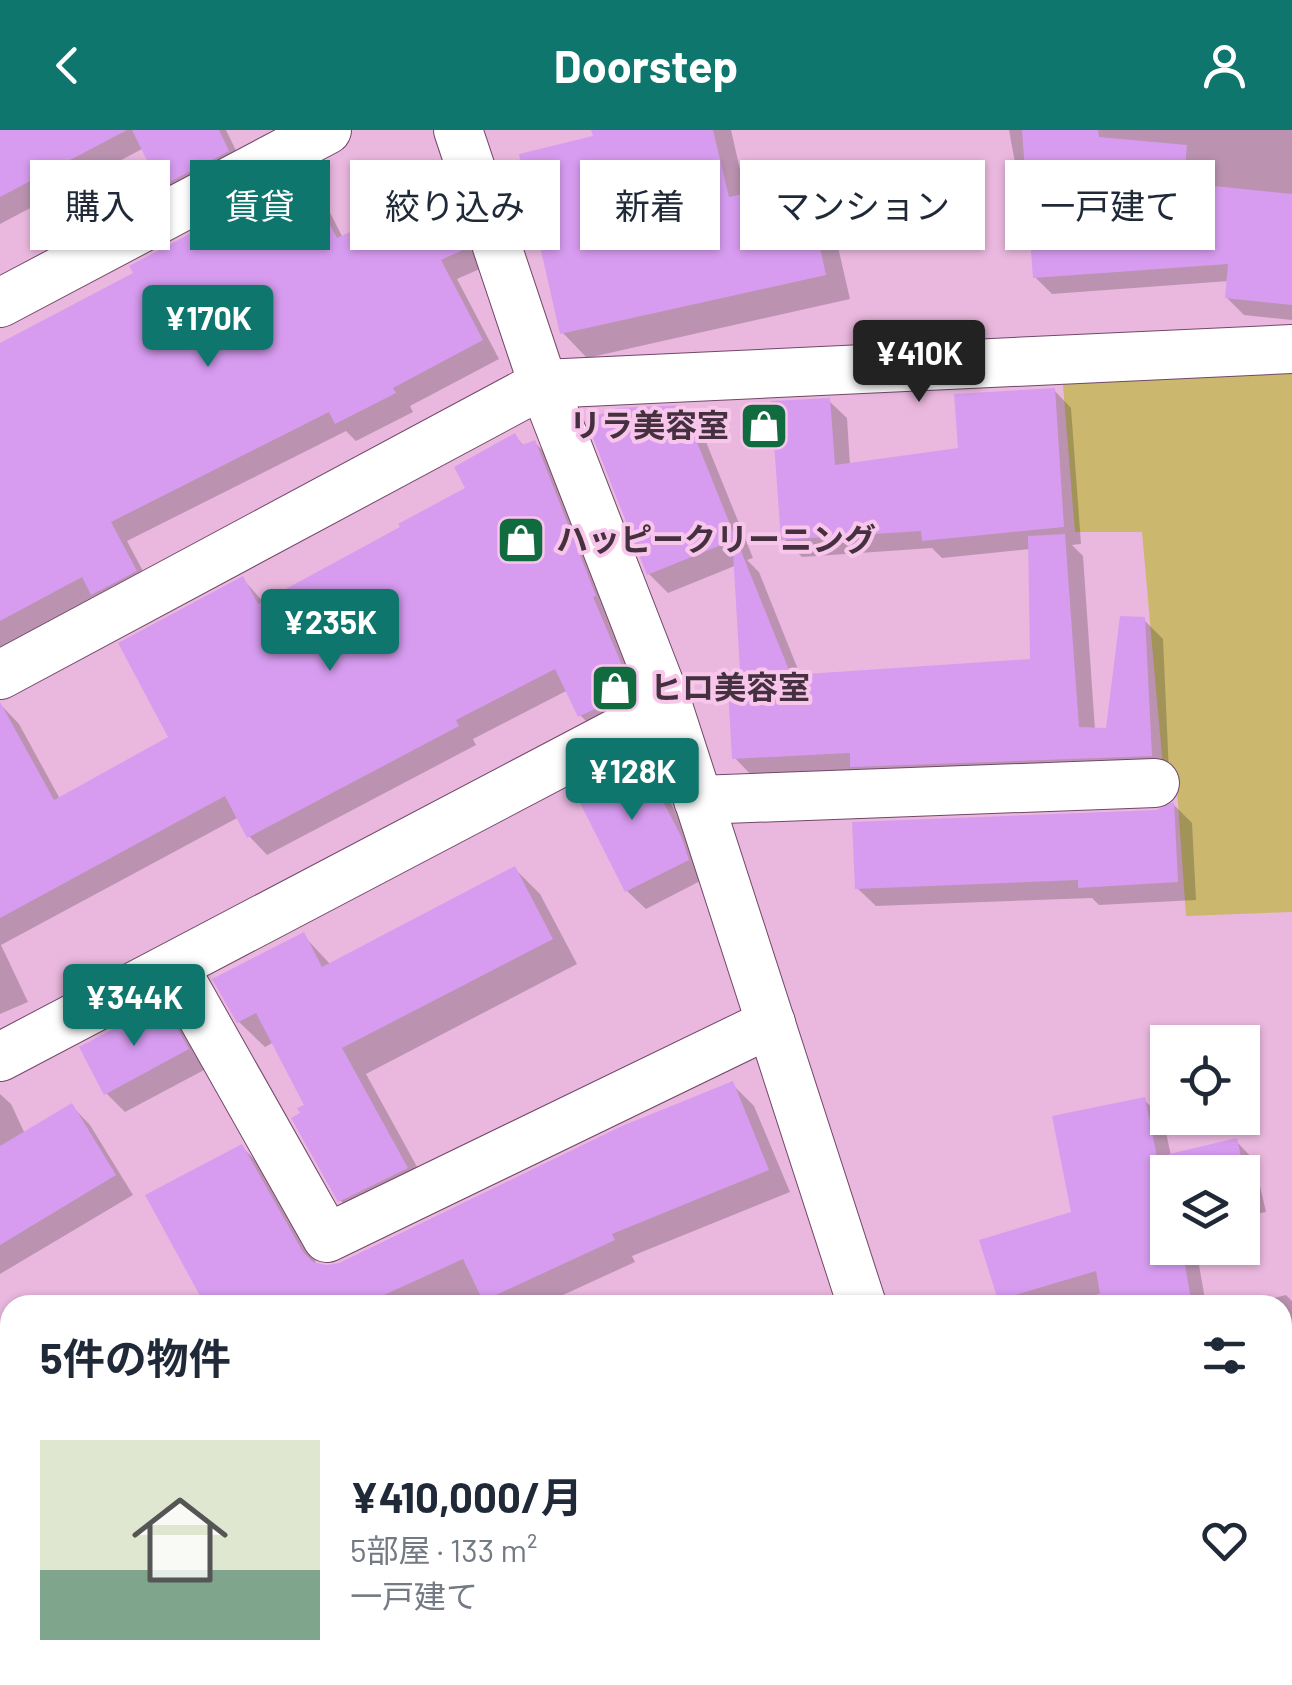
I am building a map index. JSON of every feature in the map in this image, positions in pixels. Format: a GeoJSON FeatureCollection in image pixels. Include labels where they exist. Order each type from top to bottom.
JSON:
{"type":"FeatureCollection","features":[{"type":"Feature","properties":{"kind":"street"},"geometry":{"type":"LineString","coordinates":[[0,303],[327,130]]}},
{"type":"Feature","properties":{"kind":"street"},"geometry":{"type":"LineString","coordinates":[[458,130],[543,384],[668,706],[859,1295]]}},
{"type":"Feature","properties":{"kind":"street"},"geometry":{"type":"LineString","coordinates":[[0,675],[543,384],[1292,349]]}},
{"type":"Feature","properties":{"kind":"street"},"geometry":{"type":"LineString","coordinates":[[0,1057],[668,706]]}},
{"type":"Feature","properties":{"kind":"street"},"geometry":{"type":"LineString","coordinates":[[698,800],[1154,783]]}},
{"type":"Feature","properties":{"kind":"street"},"geometry":{"type":"LineString","coordinates":[[174,968],[328,1238],[771,1022]]}},
{"type":"Feature","properties":{"kind":"shaded area"},"geometry":{"type":"Polygon","coordinates":[[[1292,364],[1292,912],[1186,916],[1177,790],[1165,790],[1142,532],[1075,532],[1062,373],[1292,364]]]}},
{"type":"Feature","properties":{"kind":"building"},"geometry":{"type":"Polygon","coordinates":[[[0,130],[127,130],[70,160],[30,160],[30,181],[0,197],[0,130]]]}},
{"type":"Feature","properties":{"kind":"building"},"geometry":{"type":"Polygon","coordinates":[[[132,130],[219,130],[229,151],[212,160],[190,160],[190,171],[170,182],[170,160],[147,160],[132,130]]]}},
{"type":"Feature","properties":{"kind":"building"},"geometry":{"type":"Polygon","coordinates":[[[591,130],[713,130],[729,197],[740,195],[740,250],[820,250],[826,275],[560,334],[541,250],[560,250],[560,160],[520,160],[519,154],[593,136],[591,130]]]}},
{"type":"Feature","properties":{"kind":"building"},"geometry":{"type":"Polygon","coordinates":[[[1022,130],[1098,130],[1099,137],[1187,145],[1186,160],[1024,160],[1022,130]]]}},
{"type":"Feature","properties":{"kind":"building"},"geometry":{"type":"Polygon","coordinates":[[[1215,186],[1292,194],[1292,305],[1225,298],[1228,264],[1033,278],[1031,250],[1215,250],[1215,186]]]}},
{"type":"Feature","properties":{"kind":"building"},"geometry":{"type":"Polygon","coordinates":[[[330,225],[337,238],[350,232],[350,250],[463,250],[441,260],[483,340],[393,388],[396,393],[335,424],[329,412],[111,522],[137,571],[91,595],[82,577],[0,621],[0,343],[133,273],[129,266],[159,250],[170,250],[170,244],[190,234],[190,250],[330,250],[330,225]]]}},
{"type":"Feature","properties":{"kind":"building"},"geometry":{"type":"Polygon","coordinates":[[[1055,388],[1064,527],[922,541],[921,531],[781,540],[771,401],[830,398],[835,465],[958,448],[954,394],[1055,388]]]}},
{"type":"Feature","properties":{"kind":"building"},"geometry":{"type":"Polygon","coordinates":[[[682,405],[736,539],[647,575],[586,420],[616,408],[682,405]]]}},
{"type":"Feature","properties":{"kind":"building"},"geometry":{"type":"Polygon","coordinates":[[[515,433],[522,445],[535,440],[596,596],[593,597],[633,691],[578,717],[555,669],[456,720],[459,726],[247,838],[225,796],[0,918],[0,702],[54,800],[168,737],[118,643],[243,576],[258,604],[465,488],[454,467],[515,433]]]}},
{"type":"Feature","properties":{"kind":"building"},"geometry":{"type":"Polygon","coordinates":[[[1065,534],[1079,727],[1106,728],[1120,616],[1145,617],[1152,756],[850,767],[850,753],[732,759],[728,689],[741,688],[733,552],[741,551],[791,675],[1030,659],[1028,536],[1065,534]]]}},
{"type":"Feature","properties":{"kind":"building"},"geometry":{"type":"Polygon","coordinates":[[[638,753],[682,838],[689,860],[625,892],[572,787],[638,753]]]}},
{"type":"Feature","properties":{"kind":"building"},"geometry":{"type":"Polygon","coordinates":[[[1174,802],[1178,882],[1078,888],[1078,880],[855,889],[852,822],[1156,810],[1174,802]]]}},
{"type":"Feature","properties":{"kind":"building"},"geometry":{"type":"Polygon","coordinates":[[[515,866],[553,939],[342,1048],[408,1168],[338,1202],[291,1118],[304,1105],[256,1013],[237,1023],[212,979],[304,932],[322,967],[515,866]]]}},
{"type":"Feature","properties":{"kind":"building"},"geometry":{"type":"Polygon","coordinates":[[[163,1003],[189,1049],[104,1095],[79,1047],[163,1003]]]}},
{"type":"Feature","properties":{"kind":"building"},"geometry":{"type":"Polygon","coordinates":[[[733,1081],[769,1170],[612,1234],[615,1240],[496,1295],[480,1295],[463,1259],[384,1295],[200,1295],[145,1195],[242,1144],[303,1252],[313,1262],[327,1265],[339,1263],[622,1126],[733,1081]]]}},
{"type":"Feature","properties":{"kind":"building"},"geometry":{"type":"Polygon","coordinates":[[[1145,1097],[1157,1155],[1150,1155],[1150,1265],[1185,1265],[1190,1295],[1100,1295],[1096,1271],[1015,1295],[996,1295],[979,1240],[1071,1212],[1052,1116],[1145,1097]]]}},
{"type":"Feature","properties":{"kind":"building"},"geometry":{"type":"Polygon","coordinates":[[[72,1103],[116,1175],[0,1245],[0,1146],[72,1103]]]}},
{"type":"Feature","properties":{"kind":"building"},"geometry":{"type":"Polygon","coordinates":[[[1237,1138],[1241,1155],[1165,1155],[1237,1138]]]}},
{"type":"Feature","properties":{"kind":"place","name":"リラ美容室"},"geometry":{"type":"Point","coordinates":[764,426]}},
{"type":"Feature","properties":{"kind":"place","name":"ハッピークリーニング"},"geometry":{"type":"Point","coordinates":[521,540]}},
{"type":"Feature","properties":{"kind":"place","name":"ヒロ美容室"},"geometry":{"type":"Point","coordinates":[615,688]}}]}
